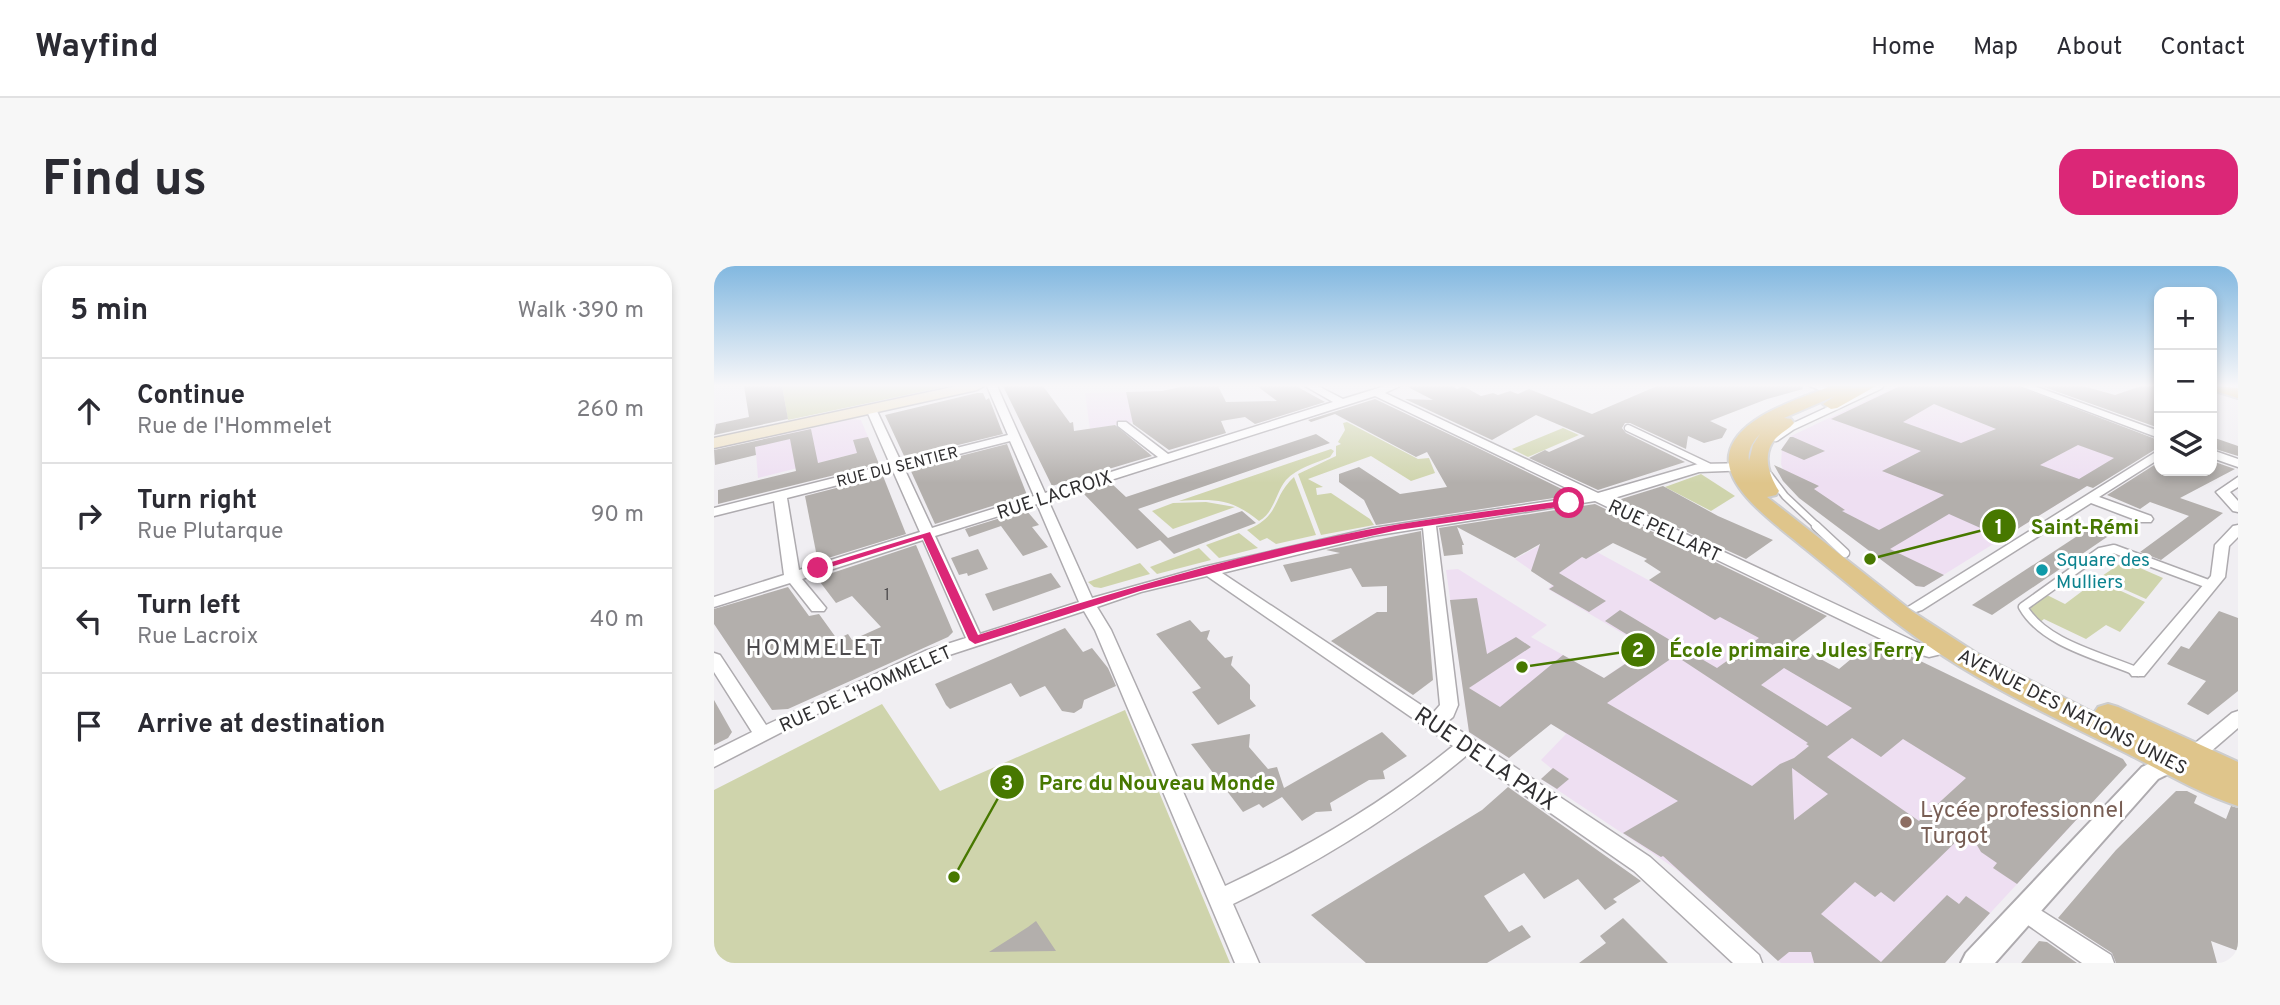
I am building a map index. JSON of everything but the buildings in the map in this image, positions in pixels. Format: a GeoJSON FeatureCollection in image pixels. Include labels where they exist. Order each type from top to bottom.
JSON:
{"type":"FeatureCollection","features":[{"type":"Feature","properties":{"kind":"main road"},"geometry":{"type":"LineString","coordinates":[[714,443],[827,419]]}},
{"type":"Feature","properties":{"kind":"main road"},"geometry":{"type":"LineString","coordinates":[[1754,465],[1741,445],[1755,427],[1768,419]]}},
{"type":"Feature","properties":{"kind":"main road"},"geometry":{"type":"LineString","coordinates":[[1754,465],[1760,448],[1772,432],[1800,419]]}},
{"type":"Feature","properties":{"kind":"main road","name":"AVENUE DES NATIONS UNIES"},"geometry":{"type":"LineString","coordinates":[[1754,465],[1765,486],[1777,500],[1916,607],[1970,643],[2182,758],[2238,794]]}},
{"type":"Feature","properties":{"kind":"main road","name":"AVENUE DES NATIONS UNIES"},"geometry":{"type":"LineString","coordinates":[[1754,465],[1750,488],[1770,510],[1904,617],[1948,647],[2043,701],[2182,758],[2238,775]]}},
{"type":"Feature","properties":{"kind":"street"},"geometry":{"type":"LineString","coordinates":[[875,419],[975,640]]}},
{"type":"Feature","properties":{"kind":"street"},"geometry":{"type":"LineString","coordinates":[[1006,419],[1087,604],[1103,630],[1247,963]]}},
{"type":"Feature","properties":{"kind":"street","name":"RUE LACROIX"},"geometry":{"type":"LineString","coordinates":[[714,602],[1292,419]]}},
{"type":"Feature","properties":{"kind":"street","name":"RUE PELLART"},"geometry":{"type":"LineString","coordinates":[[1431,419],[1917,649],[1935,652],[1948,647]]}},
{"type":"Feature","properties":{"kind":"street"},"geometry":{"type":"LineString","coordinates":[[2114,419],[2154,433]]}},
{"type":"Feature","properties":{"kind":"street"},"geometry":{"type":"LineString","coordinates":[[1122,424],[1166,458]]}},
{"type":"Feature","properties":{"kind":"street","name":"RUE DU SENTIER"},"geometry":{"type":"LineString","coordinates":[[714,512],[1014,436]]}},
{"type":"Feature","properties":{"kind":"street"},"geometry":{"type":"LineString","coordinates":[[2217,456],[2238,463]]}},
{"type":"Feature","properties":{"kind":"street"},"geometry":{"type":"LineString","coordinates":[[1916,607],[2154,457]]}},
{"type":"Feature","properties":{"kind":"street","name":"RUE DE L'HOMMELET"},"geometry":{"type":"LineString","coordinates":[[714,760],[909,665],[975,640],[1087,604],[1208,570],[1361,535],[1429,522],[1597,498],[1708,466],[1754,465]]}},
{"type":"Feature","properties":{"kind":"street"},"geometry":{"type":"LineString","coordinates":[[2238,481],[2222,492],[2238,509]]}},
{"type":"Feature","properties":{"kind":"street"},"geometry":{"type":"LineString","coordinates":[[780,495],[792,576],[818,608]]}},
{"type":"Feature","properties":{"kind":"street"},"geometry":{"type":"LineString","coordinates":[[2090,498],[2146,519]]}},
{"type":"Feature","properties":{"kind":"street"},"geometry":{"type":"LineString","coordinates":[[1429,522],[1449,705],[1447,712],[1434,723]]}},
{"type":"Feature","properties":{"kind":"street"},"geometry":{"type":"LineString","coordinates":[[2138,672],[2211,586],[2220,572],[2222,545],[2238,529]]}},
{"type":"Feature","properties":{"kind":"street","name":"RUE DE LA PAIX"},"geometry":{"type":"LineString","coordinates":[[1208,570],[1642,863],[1750,963]]}},
{"type":"Feature","properties":{"kind":"street"},"geometry":{"type":"LineString","coordinates":[[714,659],[763,735]]}},
{"type":"Feature","properties":{"kind":"street"},"geometry":{"type":"LineString","coordinates":[[1976,963],[2146,777],[2182,758],[2238,718]]}},
{"type":"Feature","properties":{"kind":"street"},"geometry":{"type":"LineString","coordinates":[[1219,900],[1355,829],[1433,774],[1466,746]]}},
{"type":"Feature","properties":{"kind":"street"},"geometry":{"type":"LineString","coordinates":[[2023,909],[2102,963]]}},
{"type":"Feature","properties":{"kind":"lane"},"geometry":{"type":"LineString","coordinates":[[1754,465],[1780,434],[1812,419]]}},
{"type":"Feature","properties":{"kind":"lane"},"geometry":{"type":"LineString","coordinates":[[1628,428],[1708,466]]}},
{"type":"Feature","properties":{"kind":"lane"},"geometry":{"type":"LineString","coordinates":[[2138,672],[2044,630],[2029,620],[2023,607],[2100,552],[2114,549],[2211,586]]}},
{"type":"Feature","properties":{"kind":"shaded area"},"geometry":{"type":"Polygon","coordinates":[[[853,419],[861,420],[873,449],[758,478],[755,441],[853,419]]]}},
{"type":"Feature","properties":{"kind":"shaded area"},"geometry":{"type":"Polygon","coordinates":[[[1089,419],[1155,419],[1090,429],[1089,419]]]}},
{"type":"Feature","properties":{"kind":"shaded area"},"geometry":{"type":"Polygon","coordinates":[[[1828,419],[1971,419],[2034,445],[2061,429],[2132,458],[1924,587],[1916,586],[1809,505],[1787,481],[1781,464],[1782,448],[1791,436],[1828,419]]]}},
{"type":"Feature","properties":{"kind":"shaded area"},"geometry":{"type":"Polygon","coordinates":[[[1551,539],[1585,559],[1597,552],[1705,611],[1745,617],[1874,689],[2082,814],[1944,963],[1781,963],[1676,869],[1541,779],[1552,769],[1541,760],[1566,734],[1551,723],[1509,758],[1469,732],[1446,570],[1458,569],[1547,625],[1531,637],[1604,678],[1647,648],[1548,589],[1552,585],[1515,559],[1551,539]]]}},
{"type":"Feature","properties":{"kind":"green space"},"geometry":{"type":"Polygon","coordinates":[[[1347,422],[1418,459],[1429,458],[1435,473],[1411,481],[1371,456],[1308,479],[1323,487],[1316,488],[1317,495],[1331,493],[1370,519],[1374,525],[1321,535],[1298,474],[1336,456],[1336,446],[1341,444],[1338,442],[1345,430],[1343,423],[1347,422]]]}},
{"type":"Feature","properties":{"kind":"green space"},"geometry":{"type":"Polygon","coordinates":[[[1563,428],[1579,435],[1528,457],[1512,449],[1563,428]]]}},
{"type":"Feature","properties":{"kind":"green space"},"geometry":{"type":"Polygon","coordinates":[[[1331,449],[1334,451],[1330,457],[1301,469],[1286,480],[1268,513],[1259,521],[1231,504],[1202,500],[1179,501],[1331,449]]]}},
{"type":"Feature","properties":{"kind":"green space"},"geometry":{"type":"Polygon","coordinates":[[[1701,474],[1735,496],[1711,511],[1665,487],[1701,474]]]}},
{"type":"Feature","properties":{"kind":"green space"},"geometry":{"type":"Polygon","coordinates":[[[1294,477],[1316,535],[1276,544],[1267,538],[1260,541],[1247,530],[1266,518],[1294,477]]]}},
{"type":"Feature","properties":{"kind":"green space"},"geometry":{"type":"Polygon","coordinates":[[[1206,502],[1235,507],[1173,529],[1152,511],[1173,503],[1206,502]]]}},
{"type":"Feature","properties":{"kind":"green space"},"geometry":{"type":"Polygon","coordinates":[[[1239,533],[1258,548],[1219,558],[1206,545],[1239,533]]]}},
{"type":"Feature","properties":{"kind":"green space"},"geometry":{"type":"Polygon","coordinates":[[[1199,548],[1211,560],[1157,574],[1150,567],[1199,548]]]}},
{"type":"Feature","properties":{"kind":"green space"},"geometry":{"type":"Polygon","coordinates":[[[2124,561],[2163,578],[2146,599],[2099,578],[2124,561]]]}},
{"type":"Feature","properties":{"kind":"green space"},"geometry":{"type":"Polygon","coordinates":[[[1140,563],[1150,574],[1101,588],[1088,582],[1140,563]]]}},
{"type":"Feature","properties":{"kind":"green space"},"geometry":{"type":"Polygon","coordinates":[[[2097,580],[2145,602],[2120,632],[2106,625],[2086,639],[2044,619],[2039,623],[2029,611],[2047,595],[2065,604],[2097,580]]]}},
{"type":"Feature","properties":{"kind":"green space"},"geometry":{"type":"Polygon","coordinates":[[[882,704],[940,791],[1125,710],[1230,963],[714,963],[714,790],[882,704]]]}},
{"type":"Feature","properties":{"kind":"place","name":"Saint-Rémi"},"geometry":{"type":"Point","coordinates":[1870,559]}},
{"type":"Feature","properties":{"kind":"place","name":"Square des Mulliers"},"geometry":{"type":"Point","coordinates":[2042,570]}},
{"type":"Feature","properties":{"kind":"place","name":"École primaire Jules Ferry"},"geometry":{"type":"Point","coordinates":[1522,667]}},
{"type":"Feature","properties":{"kind":"place","name":"Lycée professionnel Turgot"},"geometry":{"type":"Point","coordinates":[1906,822]}},
{"type":"Feature","properties":{"kind":"place","name":"Parc du Nouveau Monde"},"geometry":{"type":"Point","coordinates":[954,877]}},
{"type":"Feature","properties":{"kind":"district","name":"HOMMELET"},"geometry":{"type":"Point","coordinates":[815,647]}},
{"type":"Feature","properties":{"kind":"route"},"geometry":{"type":"LineString","coordinates":[[818,568],[926,534],[975,640],[1136,589],[1297,549],[1398,527],[1569,503]]}}]}
